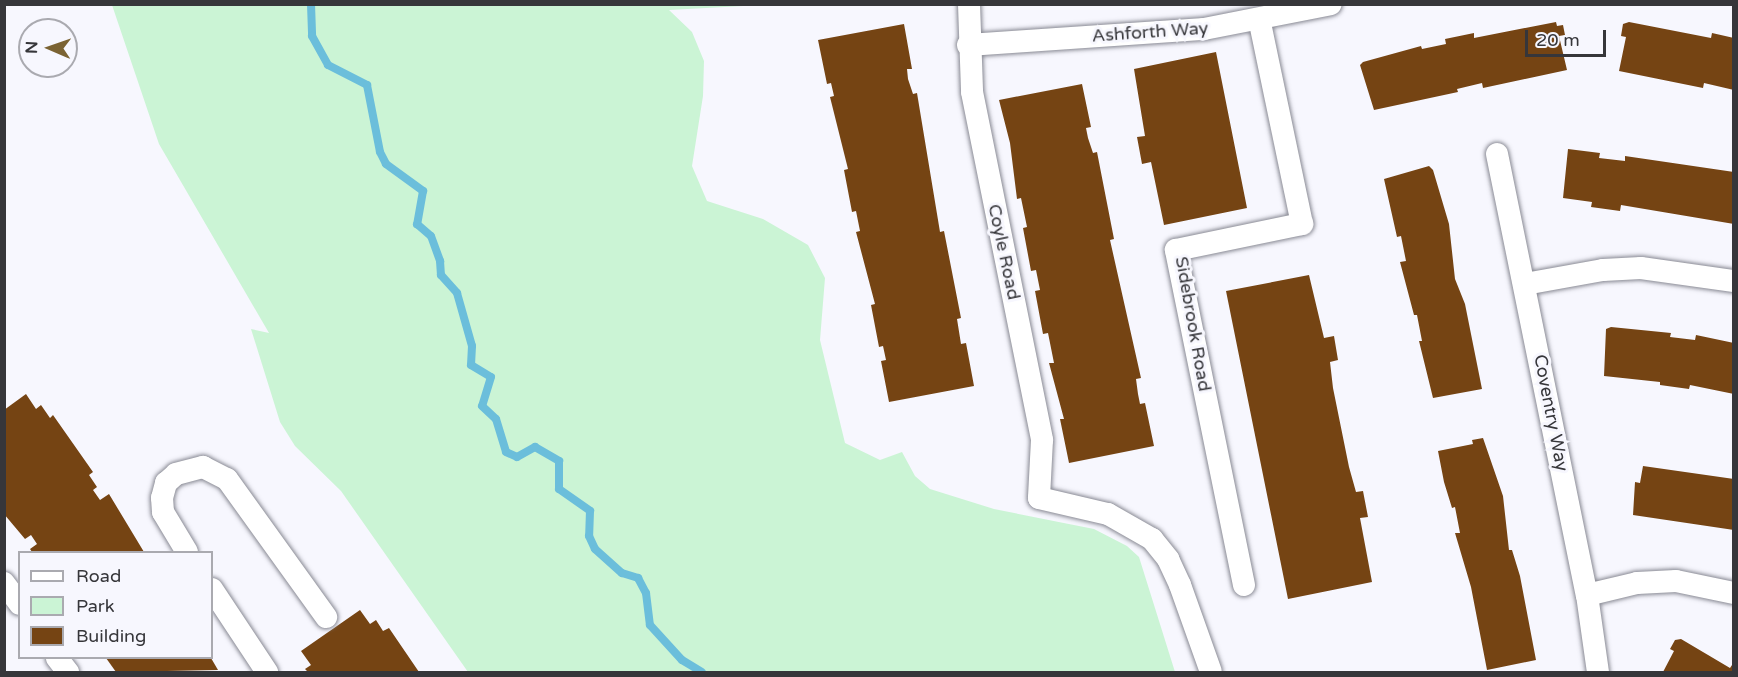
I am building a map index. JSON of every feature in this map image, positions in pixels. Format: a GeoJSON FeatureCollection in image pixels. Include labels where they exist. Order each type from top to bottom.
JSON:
{"type":"FeatureCollection","features":[{"type":"Feature","properties":{"kind":"street","name":"Coyle Road"},"geometry":{"type":"LineString","coordinates":[[969,4],[968,45],[982,143],[1042,440],[1039,498],[1108,514],[1152,538],[1168,559],[1180,585],[1211,672]]}},
{"type":"Feature","properties":{"kind":"street","name":"Ashforth Way"},"geometry":{"type":"LineString","coordinates":[[968,45],[1204,29],[1331,4]]}},
{"type":"Feature","properties":{"kind":"street","name":"Sidebrook Road"},"geometry":{"type":"LineString","coordinates":[[1244,585],[1176,250],[1302,224],[1259,19]]}},
{"type":"Feature","properties":{"kind":"street","name":"Coventry Way"},"geometry":{"type":"LineString","coordinates":[[1497,154],[1587,594],[1598,672]]}},
{"type":"Feature","properties":{"kind":"street"},"geometry":{"type":"LineString","coordinates":[[1525,284],[1603,270],[1641,268],[1734,281]]}},
{"type":"Feature","properties":{"kind":"street"},"geometry":{"type":"LineString","coordinates":[[186,551],[163,512],[162,498],[166,483],[176,474],[203,468],[227,479],[326,617]]}},
{"type":"Feature","properties":{"kind":"street"},"geometry":{"type":"LineString","coordinates":[[1587,594],[1637,583],[1676,581],[1734,593]]}},
{"type":"Feature","properties":{"kind":"street"},"geometry":{"type":"LineString","coordinates":[[4,583],[18,601]]}},
{"type":"Feature","properties":{"kind":"street"},"geometry":{"type":"LineString","coordinates":[[213,591],[267,672]]}},
{"type":"Feature","properties":{"kind":"street"},"geometry":{"type":"LineString","coordinates":[[58,659],[68,672]]}},
{"type":"Feature","properties":{"kind":"green space"},"geometry":{"type":"Polygon","coordinates":[[[112,5],[762,5],[669,10],[692,32],[704,61],[703,96],[692,166],[707,201],[763,219],[808,245],[825,278],[820,340],[845,443],[880,460],[902,452],[915,476],[930,489],[994,509],[1094,529],[1127,546],[1139,557],[1175,672],[468,672],[341,491],[295,446],[280,422],[251,329],[269,333],[159,144],[112,5]]]}},
{"type":"Feature","properties":{"kind":"building"},"geometry":{"type":"Polygon","coordinates":[[[1556,22],[1557,26],[1563,25],[1565,35],[1559,36],[1567,70],[1483,88],[1482,83],[1457,89],[1458,92],[1374,110],[1360,65],[1363,62],[1421,46],[1422,49],[1446,44],[1445,39],[1474,33],[1474,38],[1556,22]]]}},
{"type":"Feature","properties":{"kind":"building"},"geometry":{"type":"Polygon","coordinates":[[[1629,22],[1711,38],[1712,33],[1734,38],[1734,90],[1704,83],[1703,88],[1619,71],[1626,37],[1621,36],[1623,24],[1629,22]]]}},
{"type":"Feature","properties":{"kind":"building"},"geometry":{"type":"Polygon","coordinates":[[[904,24],[912,69],[907,69],[908,79],[913,94],[917,93],[940,232],[944,231],[961,318],[957,319],[961,344],[966,343],[974,386],[889,402],[881,361],[886,360],[883,346],[879,347],[871,305],[875,304],[856,232],[860,231],[856,211],[852,212],[844,170],[848,169],[830,97],[834,96],[831,83],[827,84],[818,40],[904,24]]]}},
{"type":"Feature","properties":{"kind":"building"},"geometry":{"type":"Polygon","coordinates":[[[1216,52],[1247,208],[1164,225],[1151,162],[1142,164],[1137,137],[1145,136],[1134,69],[1216,52]]]}},
{"type":"Feature","properties":{"kind":"building"},"geometry":{"type":"Polygon","coordinates":[[[1082,84],[1091,127],[1086,128],[1088,138],[1093,153],[1097,152],[1114,239],[1110,240],[1141,378],[1136,379],[1138,394],[1140,404],[1145,403],[1154,446],[1069,463],[1060,419],[1064,419],[1049,363],[1054,363],[1048,333],[1043,334],[1035,291],[1040,290],[1036,270],[1031,271],[1023,228],[1027,227],[1021,198],[1017,199],[1010,143],[999,100],[1082,84]]]}},
{"type":"Feature","properties":{"kind":"building"},"geometry":{"type":"Polygon","coordinates":[[[1568,149],[1600,153],[1599,158],[1625,161],[1625,156],[1734,172],[1734,224],[1621,205],[1620,211],[1591,207],[1592,202],[1563,198],[1568,149]]]}},
{"type":"Feature","properties":{"kind":"building"},"geometry":{"type":"Polygon","coordinates":[[[1429,166],[1433,170],[1449,224],[1455,279],[1465,304],[1482,389],[1433,398],[1419,341],[1422,341],[1417,315],[1414,315],[1400,262],[1406,261],[1401,236],[1397,237],[1384,179],[1429,166]]]}},
{"type":"Feature","properties":{"kind":"building"},"geometry":{"type":"Polygon","coordinates":[[[1309,275],[1324,338],[1334,336],[1338,360],[1330,362],[1333,388],[1356,492],[1363,491],[1368,517],[1360,518],[1372,582],[1288,599],[1226,291],[1309,275]]]}},
{"type":"Feature","properties":{"kind":"building"},"geometry":{"type":"Polygon","coordinates":[[[1611,327],[1671,333],[1670,337],[1695,340],[1696,335],[1734,343],[1734,394],[1690,385],[1689,389],[1660,385],[1660,382],[1604,376],[1606,329],[1611,327]]]}},
{"type":"Feature","properties":{"kind":"building"},"geometry":{"type":"Polygon","coordinates":[[[26,394],[36,409],[41,405],[50,418],[53,415],[93,472],[89,475],[97,487],[93,490],[100,500],[109,494],[143,551],[31,551],[30,549],[37,544],[31,535],[25,539],[4,514],[4,410],[26,394]]]}},
{"type":"Feature","properties":{"kind":"building"},"geometry":{"type":"Polygon","coordinates":[[[1483,438],[1503,496],[1509,550],[1512,550],[1520,576],[1536,660],[1487,670],[1471,587],[1455,533],[1460,533],[1455,507],[1452,508],[1444,482],[1438,451],[1473,444],[1472,440],[1483,438]]]}},
{"type":"Feature","properties":{"kind":"building"},"geometry":{"type":"Polygon","coordinates":[[[1643,466],[1734,479],[1734,530],[1633,515],[1635,482],[1640,483],[1643,466]]]}},
{"type":"Feature","properties":{"kind":"building"},"geometry":{"type":"Polygon","coordinates":[[[360,610],[370,624],[376,620],[383,631],[389,628],[419,672],[308,672],[305,669],[311,665],[301,651],[360,610]]]}},
{"type":"Feature","properties":{"kind":"building"},"geometry":{"type":"Polygon","coordinates":[[[1681,639],[1730,668],[1734,662],[1734,672],[1663,672],[1674,651],[1670,649],[1675,640],[1681,639]]]}},
{"type":"Feature","properties":{"kind":"building"},"geometry":{"type":"Polygon","coordinates":[[[107,659],[212,659],[218,670],[116,672],[107,659]]]}},
{"type":"Feature","properties":{"kind":"waterway"},"geometry":{"type":"LineString","coordinates":[[311,4],[312,36],[328,65],[367,85],[380,152],[386,164],[423,191],[417,224],[431,236],[440,261],[441,275],[457,293],[472,346],[471,365],[491,377],[482,406],[496,419],[506,452],[517,457],[535,447],[559,461],[559,489],[590,511],[589,536],[595,549],[622,573],[638,578],[646,593],[650,625],[682,660],[702,672]]}}]}
